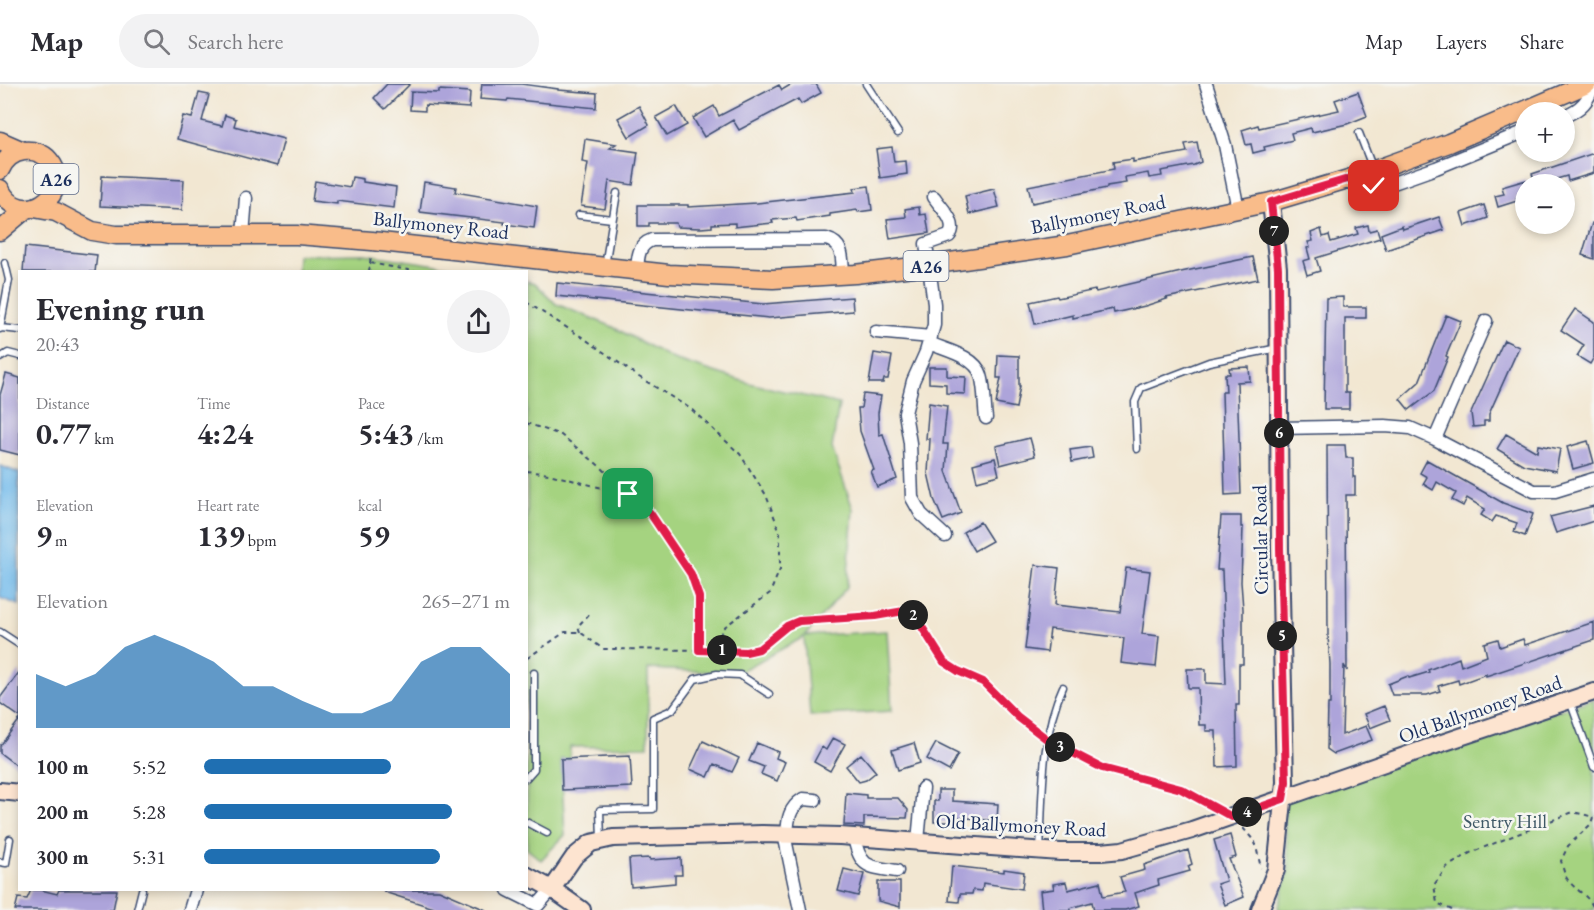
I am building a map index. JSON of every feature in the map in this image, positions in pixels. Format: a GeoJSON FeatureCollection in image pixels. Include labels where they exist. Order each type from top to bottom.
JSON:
{"type":"FeatureCollection","features":[{"type":"Feature","properties":{"kind":"main road","name":"Ballymoney Road"},"geometry":{"type":"LineString","coordinates":[[241,235],[405,243],[669,274],[773,279],[930,265],[1067,244],[1271,202],[1365,173],[1449,143],[1587,84]]}},
{"type":"Feature","properties":{"kind":"main road","name":"A26"},"geometry":{"type":"LineString","coordinates":[[0,141],[23,151]]}},
{"type":"Feature","properties":{"kind":"main road","name":"A26"},"geometry":{"type":"LineString","coordinates":[[0,170],[11,155],[23,151],[32,151],[48,159],[56,174],[56,184],[64,203],[76,221]]}},
{"type":"Feature","properties":{"kind":"main road","name":"A26"},"geometry":{"type":"LineString","coordinates":[[30,208],[48,200],[56,184]]}},
{"type":"Feature","properties":{"kind":"main road","name":"A26"},"geometry":{"type":"LineString","coordinates":[[0,189],[10,203],[56,212],[92,231],[116,235],[241,235]]}},
{"type":"Feature","properties":{"kind":"main road"},"geometry":{"type":"LineString","coordinates":[[0,231],[30,208]]}},
{"type":"Feature","properties":{"kind":"street"},"geometry":{"type":"LineString","coordinates":[[1206,84],[1225,145],[1238,209]]}},
{"type":"Feature","properties":{"kind":"street"},"geometry":{"type":"LineString","coordinates":[[1575,112],[1588,101],[1594,84]]}},
{"type":"Feature","properties":{"kind":"street"},"geometry":{"type":"LineString","coordinates":[[1365,173],[1374,186],[1382,187],[1515,136]]}},
{"type":"Feature","properties":{"kind":"street"},"geometry":{"type":"LineString","coordinates":[[934,197],[953,227],[949,236],[927,244],[934,314],[930,340],[913,381],[905,413],[910,443],[912,498],[921,514],[945,536]]}},
{"type":"Feature","properties":{"kind":"street"},"geometry":{"type":"LineString","coordinates":[[241,235],[246,198]]}},
{"type":"Feature","properties":{"kind":"street","name":"Circular Road"},"geometry":{"type":"LineString","coordinates":[[1260,910],[1276,870],[1286,782],[1278,268],[1271,202]]}},
{"type":"Feature","properties":{"kind":"street"},"geometry":{"type":"LineString","coordinates":[[637,270],[640,250],[644,244],[652,240],[826,239],[836,243],[840,249],[843,274]]}},
{"type":"Feature","properties":{"kind":"street"},"geometry":{"type":"LineString","coordinates":[[1435,439],[1486,321]]}},
{"type":"Feature","properties":{"kind":"street"},"geometry":{"type":"LineString","coordinates":[[876,332],[930,340],[968,360],[977,368],[982,379],[986,418]]}},
{"type":"Feature","properties":{"kind":"street"},"geometry":{"type":"LineString","coordinates":[[1279,428],[1400,426],[1435,439],[1534,490],[1555,491],[1594,479]]}},
{"type":"Feature","properties":{"kind":"street","name":"Old Ballymoney Road"},"geometry":{"type":"LineString","coordinates":[[552,889],[574,857],[591,843],[613,838],[785,834],[1040,850],[1101,852],[1122,850],[1232,817],[1594,692]]}},
{"type":"Feature","properties":{"kind":"street"},"geometry":{"type":"LineString","coordinates":[[918,841],[922,788]]}},
{"type":"Feature","properties":{"kind":"street"},"geometry":{"type":"LineString","coordinates":[[0,791],[18,793]]}},
{"type":"Feature","properties":{"kind":"street"},"geometry":{"type":"LineString","coordinates":[[800,910],[785,834],[792,808],[803,799],[815,800]]}},
{"type":"Feature","properties":{"kind":"street"},"geometry":{"type":"LineString","coordinates":[[854,837],[857,854],[862,862],[873,868],[897,871]]}},
{"type":"Feature","properties":{"kind":"street"},"geometry":{"type":"LineString","coordinates":[[528,876],[552,889],[582,910]]}},
{"type":"Feature","properties":{"kind":"street"},"geometry":{"type":"LineString","coordinates":[[510,891],[538,905],[552,889]]}},
{"type":"Feature","properties":{"kind":"street"},"geometry":{"type":"LineString","coordinates":[[190,910],[196,891]]}},
{"type":"Feature","properties":{"kind":"lane"},"geometry":{"type":"LineString","coordinates":[[866,84],[898,133]]}},
{"type":"Feature","properties":{"kind":"lane"},"geometry":{"type":"LineString","coordinates":[[1359,133],[1365,173]]}},
{"type":"Feature","properties":{"kind":"lane"},"geometry":{"type":"LineString","coordinates":[[604,266],[617,193]]}},
{"type":"Feature","properties":{"kind":"lane"},"geometry":{"type":"LineString","coordinates":[[579,215],[612,219]]}},
{"type":"Feature","properties":{"kind":"lane"},"geometry":{"type":"LineString","coordinates":[[5,263],[9,280],[4,294],[1,328],[18,330]]}},
{"type":"Feature","properties":{"kind":"lane"},"geometry":{"type":"LineString","coordinates":[[1137,449],[1135,402],[1141,388],[1209,362],[1278,348]]}},
{"type":"Feature","properties":{"kind":"lane"},"geometry":{"type":"LineString","coordinates":[[0,358],[8,353],[18,356]]}},
{"type":"Feature","properties":{"kind":"lane"},"geometry":{"type":"LineString","coordinates":[[0,632],[18,644]]}},
{"type":"Feature","properties":{"kind":"lane"},"geometry":{"type":"LineString","coordinates":[[528,776],[534,769],[534,673]]}},
{"type":"Feature","properties":{"kind":"lane"},"geometry":{"type":"LineString","coordinates":[[601,841],[600,810],[653,809],[653,718],[672,710],[695,679],[717,674],[740,675],[769,694]]}},
{"type":"Feature","properties":{"kind":"lane"},"geometry":{"type":"LineString","coordinates":[[1040,850],[1048,740],[1056,701],[1063,687]]}},
{"type":"Feature","properties":{"kind":"lane"},"geometry":{"type":"LineString","coordinates":[[1570,700],[1594,767]]}},
{"type":"Feature","properties":{"kind":"lane"},"geometry":{"type":"LineString","coordinates":[[528,823],[547,832]]}},
{"type":"Feature","properties":{"kind":"lane"},"geometry":{"type":"LineString","coordinates":[[0,862],[6,863],[10,839]]}},
{"type":"Feature","properties":{"kind":"lane"},"geometry":{"type":"LineString","coordinates":[[137,910],[142,891]]}},
{"type":"Feature","properties":{"kind":"path"},"geometry":{"type":"LineString","coordinates":[[370,263],[408,270]]}},
{"type":"Feature","properties":{"kind":"path"},"geometry":{"type":"LineString","coordinates":[[528,303],[639,377],[692,409],[740,454],[766,495],[780,532],[780,569],[770,593],[723,628],[714,650]]}},
{"type":"Feature","properties":{"kind":"path"},"geometry":{"type":"LineString","coordinates":[[528,424],[561,435],[602,468],[650,513],[691,574],[699,597],[699,650]]}},
{"type":"Feature","properties":{"kind":"path"},"geometry":{"type":"LineString","coordinates":[[528,471],[549,474],[628,494]]}},
{"type":"Feature","properties":{"kind":"path"},"geometry":{"type":"LineString","coordinates":[[592,611],[578,626],[580,632],[603,649],[746,652],[759,649],[787,626],[799,621],[875,616],[904,611],[915,616],[944,662],[983,682],[1018,717],[1048,740],[1102,768],[1181,789],[1232,817],[1255,842],[1268,891]]}},
{"type":"Feature","properties":{"kind":"path"},"geometry":{"type":"LineString","coordinates":[[528,658],[565,632],[580,632]]}},
{"type":"Feature","properties":{"kind":"path"},"geometry":{"type":"LineString","coordinates":[[1452,910],[1437,903],[1434,885],[1447,867],[1470,853],[1573,812],[1594,817],[1591,824],[1568,846],[1561,861],[1567,879],[1582,892],[1594,909]]}},
{"type":"Feature","properties":{"kind":"green space"},"geometry":{"type":"Polygon","coordinates":[[[365,254],[469,270],[296,270],[297,255],[365,254]]]}},
{"type":"Feature","properties":{"kind":"green space"},"geometry":{"type":"Polygon","coordinates":[[[528,281],[535,283],[556,304],[611,326],[673,359],[749,383],[839,404],[832,448],[853,509],[847,587],[805,636],[887,631],[892,711],[810,716],[804,637],[737,673],[648,669],[648,746],[570,747],[570,759],[561,759],[565,835],[541,860],[528,850],[528,281]]]}},
{"type":"Feature","properties":{"kind":"green space","name":"Sentry Hill"},"geometry":{"type":"Polygon","coordinates":[[[1594,699],[1594,910],[1278,910],[1289,868],[1283,799],[1594,699]]]}},
{"type":"Feature","properties":{"kind":"water"},"geometry":{"type":"Polygon","coordinates":[[[1,466],[18,473],[18,605],[0,598],[1,466]]]}},
{"type":"Feature","properties":{"kind":"building"},"geometry":{"type":"Polygon","coordinates":[[[387,84],[410,84],[385,109],[374,98],[387,84]]]}},
{"type":"Feature","properties":{"kind":"building"},"geometry":{"type":"Polygon","coordinates":[[[482,84],[521,84],[597,93],[596,108],[508,99],[507,101],[480,99],[482,84]]]}},
{"type":"Feature","properties":{"kind":"building"},"geometry":{"type":"Polygon","coordinates":[[[792,84],[816,84],[821,93],[801,104],[798,99],[739,130],[733,120],[704,137],[693,118],[714,106],[719,116],[779,85],[782,90],[792,84]]]}},
{"type":"Feature","properties":{"kind":"building"},"geometry":{"type":"Polygon","coordinates":[[[439,90],[470,92],[469,108],[425,105],[425,111],[410,110],[411,92],[439,93],[439,90]]]}},
{"type":"Feature","properties":{"kind":"building"},"geometry":{"type":"Polygon","coordinates":[[[1358,92],[1367,116],[1347,124],[1312,132],[1311,128],[1291,133],[1293,140],[1264,147],[1265,150],[1253,153],[1251,144],[1246,145],[1242,130],[1339,110],[1335,100],[1358,92]]]}},
{"type":"Feature","properties":{"kind":"building"},"geometry":{"type":"Polygon","coordinates":[[[199,93],[209,95],[202,121],[222,126],[225,115],[236,119],[234,126],[284,139],[277,166],[177,139],[183,116],[192,118],[199,93]]]}},
{"type":"Feature","properties":{"kind":"building"},"geometry":{"type":"Polygon","coordinates":[[[639,106],[649,125],[629,137],[618,118],[639,106]]]}},
{"type":"Feature","properties":{"kind":"building"},"geometry":{"type":"Polygon","coordinates":[[[676,106],[687,125],[667,136],[656,117],[676,106]]]}},
{"type":"Feature","properties":{"kind":"building"},"geometry":{"type":"Polygon","coordinates":[[[585,139],[616,144],[610,148],[638,152],[633,185],[609,181],[605,209],[581,206],[588,163],[582,162],[585,139]]]}},
{"type":"Feature","properties":{"kind":"building"},"geometry":{"type":"Polygon","coordinates":[[[1197,142],[1201,162],[1194,165],[1161,171],[1162,176],[1149,178],[1148,173],[1125,177],[1126,183],[1032,203],[1028,186],[1114,169],[1113,162],[1133,159],[1133,162],[1187,152],[1185,144],[1197,142]]]}},
{"type":"Feature","properties":{"kind":"building"},"geometry":{"type":"Polygon","coordinates":[[[892,147],[894,162],[906,161],[907,174],[880,178],[876,149],[892,147]]]}},
{"type":"Feature","properties":{"kind":"building"},"geometry":{"type":"Polygon","coordinates":[[[1594,153],[1594,173],[1575,179],[1575,174],[1532,174],[1567,162],[1575,162],[1575,159],[1594,153]]]}},
{"type":"Feature","properties":{"kind":"building"},"geometry":{"type":"Polygon","coordinates":[[[102,176],[184,180],[182,210],[100,206],[102,176]]]}},
{"type":"Feature","properties":{"kind":"building"},"geometry":{"type":"Polygon","coordinates":[[[352,177],[363,179],[363,182],[396,187],[394,208],[337,201],[337,204],[312,201],[315,181],[350,187],[352,177]]]}},
{"type":"Feature","properties":{"kind":"building"},"geometry":{"type":"Polygon","coordinates":[[[424,182],[456,187],[455,192],[537,206],[534,228],[504,224],[505,222],[420,212],[424,182]]]}},
{"type":"Feature","properties":{"kind":"building"},"geometry":{"type":"Polygon","coordinates":[[[1515,183],[1515,202],[1498,207],[1495,196],[1504,194],[1502,187],[1515,183]]]}},
{"type":"Feature","properties":{"kind":"building"},"geometry":{"type":"Polygon","coordinates":[[[869,186],[872,210],[858,212],[857,210],[797,221],[796,218],[772,220],[773,223],[735,227],[735,223],[712,224],[712,227],[701,228],[677,227],[676,223],[649,223],[649,226],[638,226],[638,205],[688,205],[688,207],[757,203],[855,192],[854,188],[869,186]]]}},
{"type":"Feature","properties":{"kind":"building"},"geometry":{"type":"Polygon","coordinates":[[[994,189],[999,207],[969,214],[965,196],[994,189]]]}},
{"type":"Feature","properties":{"kind":"building"},"geometry":{"type":"Polygon","coordinates":[[[1484,205],[1488,218],[1465,226],[1461,213],[1484,205]]]}},
{"type":"Feature","properties":{"kind":"building"},"geometry":{"type":"Polygon","coordinates":[[[919,207],[920,215],[926,214],[929,233],[890,239],[887,219],[906,217],[905,209],[919,207]]]}},
{"type":"Feature","properties":{"kind":"building"},"geometry":{"type":"Polygon","coordinates":[[[1439,217],[1444,230],[1386,250],[1381,234],[1439,217]]]}},
{"type":"Feature","properties":{"kind":"building"},"geometry":{"type":"Polygon","coordinates":[[[1592,223],[1594,223],[1594,259],[1582,255],[1592,223]]]}},
{"type":"Feature","properties":{"kind":"building"},"geometry":{"type":"Polygon","coordinates":[[[1368,225],[1369,231],[1377,229],[1380,238],[1316,258],[1320,271],[1307,275],[1303,261],[1310,259],[1307,248],[1310,247],[1308,242],[1313,241],[1311,233],[1321,229],[1323,237],[1329,235],[1331,242],[1358,234],[1356,228],[1368,225]]]}},
{"type":"Feature","properties":{"kind":"building"},"geometry":{"type":"Polygon","coordinates":[[[25,247],[97,255],[95,270],[23,270],[25,247]]]}},
{"type":"Feature","properties":{"kind":"building"},"geometry":{"type":"Polygon","coordinates":[[[1253,257],[1258,279],[1166,298],[1145,306],[1114,313],[1113,309],[1035,324],[1030,302],[1095,290],[1096,292],[1253,257]]]}},
{"type":"Feature","properties":{"kind":"building"},"geometry":{"type":"Polygon","coordinates":[[[557,283],[763,304],[852,297],[853,311],[769,318],[556,296],[557,283]]]}},
{"type":"Feature","properties":{"kind":"building"},"geometry":{"type":"Polygon","coordinates":[[[1343,297],[1343,307],[1366,307],[1366,318],[1345,318],[1345,393],[1349,393],[1349,409],[1324,409],[1326,298],[1343,297]]]}},
{"type":"Feature","properties":{"kind":"building"},"geometry":{"type":"Polygon","coordinates":[[[1575,309],[1594,322],[1594,357],[1590,364],[1577,356],[1584,345],[1561,330],[1575,309]]]}},
{"type":"Feature","properties":{"kind":"building"},"geometry":{"type":"Polygon","coordinates":[[[1446,315],[1461,321],[1446,356],[1448,357],[1434,391],[1409,410],[1400,399],[1419,382],[1446,315]]]}},
{"type":"Feature","properties":{"kind":"building"},"geometry":{"type":"Polygon","coordinates":[[[1504,340],[1519,347],[1489,414],[1489,421],[1484,421],[1484,426],[1473,427],[1471,413],[1504,340]]]}},
{"type":"Feature","properties":{"kind":"building"},"geometry":{"type":"Polygon","coordinates":[[[874,353],[892,356],[888,379],[884,379],[883,383],[869,383],[874,353]]]}},
{"type":"Feature","properties":{"kind":"building"},"geometry":{"type":"Polygon","coordinates":[[[998,355],[1019,356],[1020,386],[1016,408],[996,404],[1001,378],[997,378],[998,355]]]}},
{"type":"Feature","properties":{"kind":"building"},"geometry":{"type":"Polygon","coordinates":[[[929,367],[947,367],[947,376],[966,377],[965,394],[946,393],[946,384],[929,383],[929,367]]]}},
{"type":"Feature","properties":{"kind":"building"},"geometry":{"type":"Polygon","coordinates":[[[1249,367],[1250,381],[1237,382],[1241,494],[1225,495],[1222,392],[1226,392],[1225,374],[1230,374],[1229,368],[1249,367]]]}},
{"type":"Feature","properties":{"kind":"building"},"geometry":{"type":"Polygon","coordinates":[[[6,374],[18,377],[18,454],[0,450],[0,395],[6,374]]]}},
{"type":"Feature","properties":{"kind":"building"},"geometry":{"type":"Polygon","coordinates":[[[863,394],[881,396],[878,413],[879,435],[883,434],[897,479],[877,487],[871,471],[874,470],[860,431],[858,408],[861,408],[863,394]]]}},
{"type":"Feature","properties":{"kind":"building"},"geometry":{"type":"Polygon","coordinates":[[[929,403],[947,406],[943,444],[948,444],[946,471],[961,513],[943,520],[934,499],[928,473],[930,439],[926,439],[929,403]]]}},
{"type":"Feature","properties":{"kind":"building"},"geometry":{"type":"Polygon","coordinates":[[[1506,434],[1537,452],[1538,445],[1560,449],[1556,471],[1524,465],[1497,449],[1506,434]]]}},
{"type":"Feature","properties":{"kind":"building"},"geometry":{"type":"Polygon","coordinates":[[[1030,438],[1035,456],[1000,465],[996,446],[1030,438]]]}},
{"type":"Feature","properties":{"kind":"building"},"geometry":{"type":"Polygon","coordinates":[[[1588,441],[1594,463],[1573,469],[1567,447],[1588,441]]]}},
{"type":"Feature","properties":{"kind":"building"},"geometry":{"type":"Polygon","coordinates":[[[1327,445],[1345,445],[1346,458],[1353,458],[1353,477],[1355,477],[1355,495],[1346,495],[1347,671],[1344,665],[1342,735],[1366,726],[1372,740],[1334,754],[1327,749],[1330,664],[1327,445]]]}},
{"type":"Feature","properties":{"kind":"building"},"geometry":{"type":"Polygon","coordinates":[[[1091,447],[1093,458],[1072,462],[1070,450],[1091,447]]]}},
{"type":"Feature","properties":{"kind":"building"},"geometry":{"type":"Polygon","coordinates":[[[995,458],[999,475],[977,481],[973,464],[995,458]]]}},
{"type":"Feature","properties":{"kind":"building"},"geometry":{"type":"Polygon","coordinates":[[[1427,460],[1503,503],[1533,514],[1525,536],[1514,532],[1517,523],[1496,516],[1492,522],[1481,515],[1485,509],[1467,498],[1463,506],[1452,500],[1456,493],[1437,482],[1433,490],[1423,484],[1427,477],[1420,473],[1427,460]]]}},
{"type":"Feature","properties":{"kind":"building"},"geometry":{"type":"Polygon","coordinates":[[[1594,506],[1594,521],[1556,533],[1550,517],[1594,506]]]}},
{"type":"Feature","properties":{"kind":"building"},"geometry":{"type":"Polygon","coordinates":[[[1221,516],[1241,516],[1241,527],[1243,527],[1241,582],[1243,664],[1239,664],[1239,705],[1236,705],[1237,766],[1217,767],[1216,731],[1206,731],[1206,725],[1199,725],[1198,688],[1188,688],[1187,669],[1206,669],[1206,683],[1226,684],[1222,570],[1217,570],[1221,516]]]}},
{"type":"Feature","properties":{"kind":"building"},"geometry":{"type":"Polygon","coordinates":[[[980,522],[992,541],[974,551],[963,532],[980,522]]]}},
{"type":"Feature","properties":{"kind":"building"},"geometry":{"type":"Polygon","coordinates":[[[1035,565],[1059,568],[1055,605],[1120,612],[1126,568],[1150,571],[1142,634],[1159,636],[1156,667],[1121,663],[1124,638],[1050,629],[1047,652],[1025,649],[1035,565]]]}},
{"type":"Feature","properties":{"kind":"building"},"geometry":{"type":"Polygon","coordinates":[[[1594,622],[1594,640],[1459,684],[1458,680],[1438,686],[1440,691],[1427,695],[1392,695],[1388,684],[1408,676],[1409,678],[1429,672],[1428,670],[1459,658],[1461,666],[1487,656],[1484,643],[1498,639],[1500,647],[1523,639],[1525,645],[1594,622]]]}},
{"type":"Feature","properties":{"kind":"building"},"geometry":{"type":"Polygon","coordinates":[[[18,674],[18,716],[0,703],[0,698],[18,674]]]}},
{"type":"Feature","properties":{"kind":"building"},"geometry":{"type":"Polygon","coordinates":[[[1384,706],[1390,720],[1370,728],[1364,714],[1384,706]]]}},
{"type":"Feature","properties":{"kind":"building"},"geometry":{"type":"Polygon","coordinates":[[[18,722],[18,766],[0,753],[0,746],[18,722]]]}},
{"type":"Feature","properties":{"kind":"building"},"geometry":{"type":"Polygon","coordinates":[[[833,738],[845,744],[830,771],[814,762],[822,747],[826,750],[833,738]]]}},
{"type":"Feature","properties":{"kind":"building"},"geometry":{"type":"Polygon","coordinates":[[[703,741],[739,758],[732,772],[714,764],[708,777],[690,769],[703,741]]]}},
{"type":"Feature","properties":{"kind":"building"},"geometry":{"type":"Polygon","coordinates":[[[757,743],[778,752],[776,758],[785,762],[777,781],[761,774],[764,767],[749,761],[757,743]]]}},
{"type":"Feature","properties":{"kind":"building"},"geometry":{"type":"Polygon","coordinates":[[[914,743],[920,763],[898,770],[892,750],[914,743]]]}},
{"type":"Feature","properties":{"kind":"building"},"geometry":{"type":"Polygon","coordinates":[[[936,743],[958,754],[949,771],[927,759],[936,743]]]}},
{"type":"Feature","properties":{"kind":"building"},"geometry":{"type":"Polygon","coordinates":[[[861,754],[876,772],[866,780],[859,782],[846,766],[861,754]]]}},
{"type":"Feature","properties":{"kind":"building"},"geometry":{"type":"Polygon","coordinates":[[[630,756],[632,787],[562,790],[561,759],[630,756]]]}},
{"type":"Feature","properties":{"kind":"building"},"geometry":{"type":"Polygon","coordinates":[[[938,790],[952,790],[952,801],[998,804],[997,821],[958,817],[958,822],[934,822],[934,801],[938,801],[938,790]]]}},
{"type":"Feature","properties":{"kind":"building"},"geometry":{"type":"Polygon","coordinates":[[[846,793],[866,795],[866,798],[898,798],[908,810],[907,818],[864,817],[864,826],[844,825],[846,793]]]}},
{"type":"Feature","properties":{"kind":"building"},"geometry":{"type":"Polygon","coordinates":[[[1230,835],[1236,857],[1229,859],[1244,897],[1225,905],[1217,884],[1226,881],[1214,840],[1230,835]]]}},
{"type":"Feature","properties":{"kind":"building"},"geometry":{"type":"Polygon","coordinates":[[[1188,850],[1192,864],[1188,866],[1190,871],[1158,880],[1159,885],[1135,893],[1139,906],[1125,910],[1094,910],[1092,902],[1070,908],[1070,910],[1042,910],[1040,891],[1054,889],[1053,884],[1066,882],[1068,890],[1100,882],[1103,896],[1125,892],[1120,877],[1145,870],[1144,865],[1188,850]]]}},
{"type":"Feature","properties":{"kind":"building"},"geometry":{"type":"Polygon","coordinates":[[[650,858],[650,860],[681,858],[682,875],[675,875],[675,883],[631,887],[629,859],[650,858]]]}},
{"type":"Feature","properties":{"kind":"building"},"geometry":{"type":"Polygon","coordinates":[[[952,866],[1024,872],[1022,889],[983,883],[982,891],[973,890],[972,894],[960,894],[959,902],[949,901],[952,866]]]}},
{"type":"Feature","properties":{"kind":"building"},"geometry":{"type":"Polygon","coordinates":[[[844,869],[864,874],[858,896],[838,891],[844,869]]]}},
{"type":"Feature","properties":{"kind":"building"},"geometry":{"type":"Polygon","coordinates":[[[878,882],[900,882],[900,907],[878,901],[878,882]]]}},
{"type":"Feature","properties":{"kind":"building"},"geometry":{"type":"Polygon","coordinates":[[[31,891],[57,894],[58,891],[117,891],[113,910],[15,910],[18,898],[27,899],[31,891]]]}},
{"type":"Feature","properties":{"kind":"building"},"geometry":{"type":"Polygon","coordinates":[[[441,891],[486,910],[440,910],[384,892],[441,891]]]}},
{"type":"Feature","properties":{"kind":"route"},"geometry":{"type":"LineString","coordinates":[[628,494],[650,513],[691,574],[699,597],[699,650],[746,652],[759,649],[787,626],[799,621],[875,616],[904,611],[915,616],[923,626],[928,640],[944,662],[983,682],[1018,717],[1048,740],[1069,752],[1102,768],[1181,789],[1232,817],[1283,799],[1286,782],[1280,548],[1278,268],[1271,202],[1358,176],[1374,186]]}}]}
